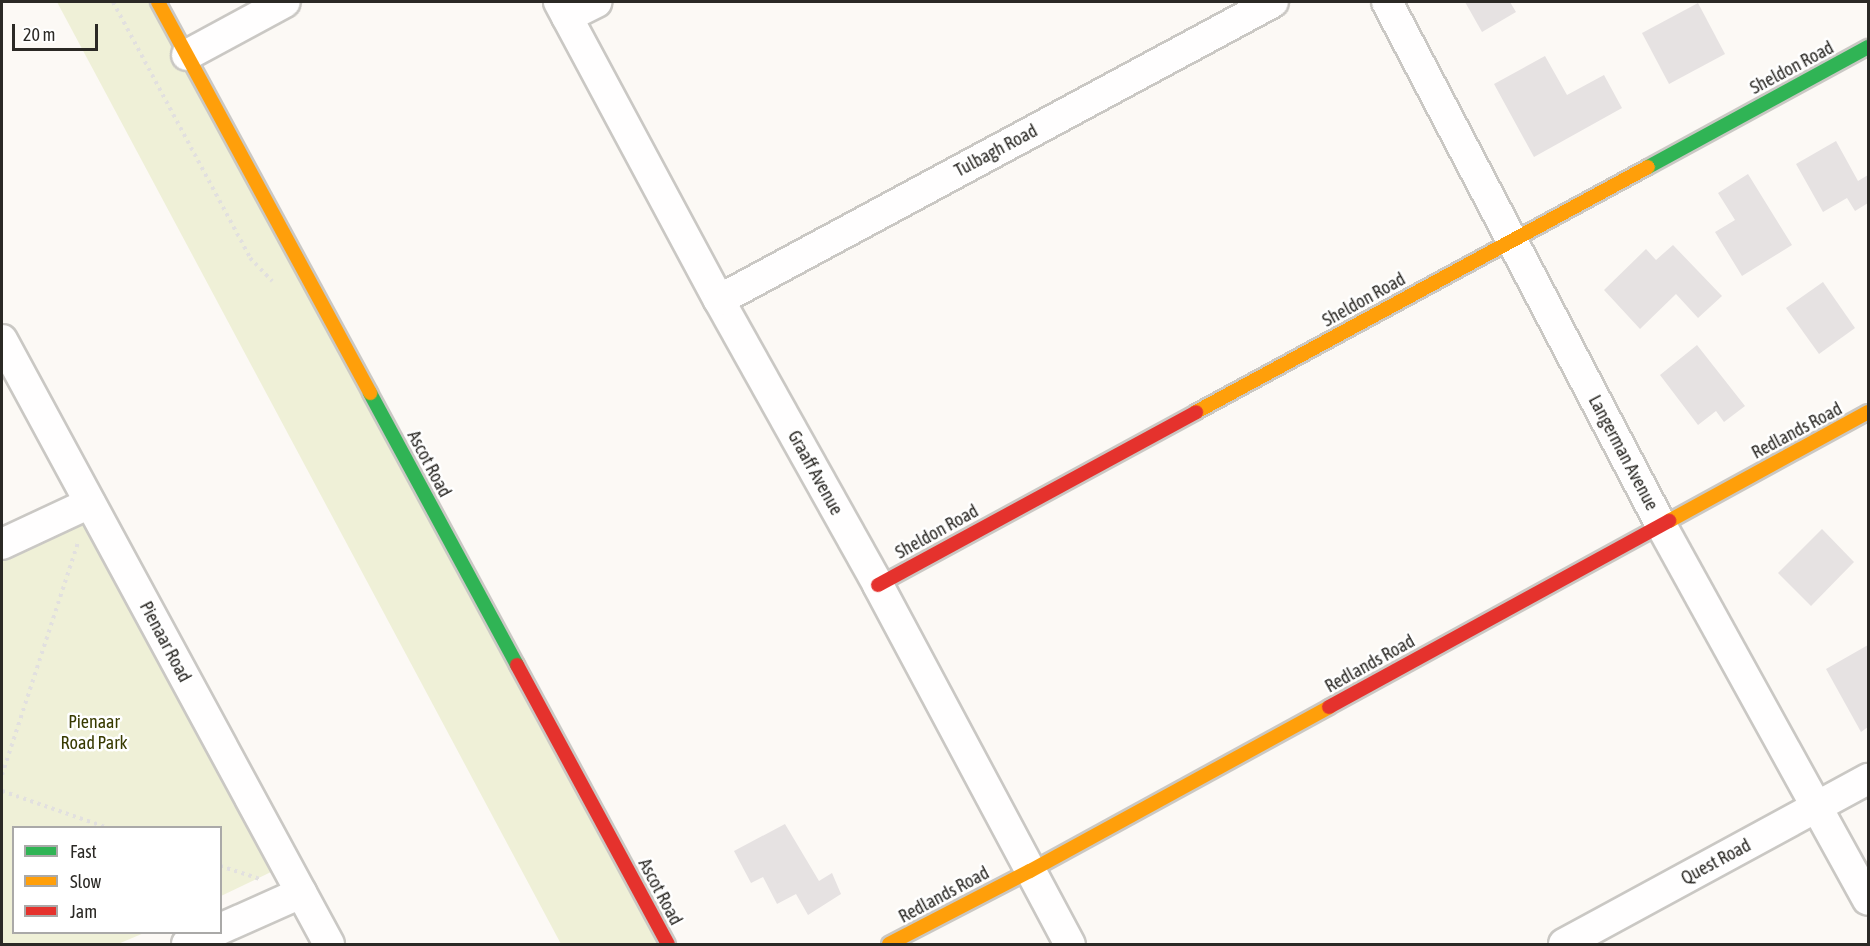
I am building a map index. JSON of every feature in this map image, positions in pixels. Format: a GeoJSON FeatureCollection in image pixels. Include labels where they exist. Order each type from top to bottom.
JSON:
{"type":"FeatureCollection","features":[{"type":"Feature","properties":{"kind":"street","name":"Ascot Road"},"geometry":{"type":"LineString","coordinates":[[159,2],[668,945]]}},
{"type":"Feature","properties":{"kind":"street"},"geometry":{"type":"LineString","coordinates":[[187,55],[285,2]]}},
{"type":"Feature","properties":{"kind":"street"},"geometry":{"type":"LineString","coordinates":[[563,9],[596,2]]}},
{"type":"Feature","properties":{"kind":"street","name":"Tulbagh Road"},"geometry":{"type":"LineString","coordinates":[[719,300],[1273,2]]}},
{"type":"Feature","properties":{"kind":"street","name":"Langerman Avenue"},"geometry":{"type":"LineString","coordinates":[[1386,2],[1661,525],[1869,900]]}},
{"type":"Feature","properties":{"kind":"street","name":"Graaff Avenue"},"geometry":{"type":"LineString","coordinates":[[563,9],[719,300],[878,585],[1070,945]]}},
{"type":"Feature","properties":{"kind":"street","name":"Sheldon Road"},"geometry":{"type":"LineString","coordinates":[[878,585],[1869,47]]}},
{"type":"Feature","properties":{"kind":"street","name":"Pienaar Road"},"geometry":{"type":"LineString","coordinates":[[2,340],[329,945]]}},
{"type":"Feature","properties":{"kind":"street","name":"Redlands Road"},"geometry":{"type":"LineString","coordinates":[[889,945],[1030,871],[1869,412]]}},
{"type":"Feature","properties":{"kind":"street"},"geometry":{"type":"LineString","coordinates":[[2,544],[90,503]]}},
{"type":"Feature","properties":{"kind":"street","name":"Quest Road"},"geometry":{"type":"LineString","coordinates":[[1564,945],[1869,779]]}},
{"type":"Feature","properties":{"kind":"street"},"geometry":{"type":"LineString","coordinates":[[222,928],[301,893]]}},
{"type":"Feature","properties":{"kind":"street"},"geometry":{"type":"LineString","coordinates":[[187,945],[212,934]]}},
{"type":"Feature","properties":{"kind":"path"},"geometry":{"type":"LineString","coordinates":[[2,775],[90,503]]}},
{"type":"Feature","properties":{"kind":"path"},"geometry":{"type":"LineString","coordinates":[[2,791],[102,826]]}},
{"type":"Feature","properties":{"kind":"green space"},"geometry":{"type":"Polygon","coordinates":[[[57,2],[158,2],[668,944],[561,944],[57,2]]]}},
{"type":"Feature","properties":{"kind":"green space","name":"Pienaar Road Park"},"geometry":{"type":"Polygon","coordinates":[[[81,516],[273,871],[222,896],[222,826],[12,826],[12,934],[142,934],[118,944],[2,944],[2,553],[81,516]]]}},
{"type":"Feature","properties":{"kind":"building"},"geometry":{"type":"Polygon","coordinates":[[[1465,2],[1510,2],[1516,12],[1482,32],[1465,2]]]}},
{"type":"Feature","properties":{"kind":"building"},"geometry":{"type":"Polygon","coordinates":[[[1698,3],[1725,54],[1669,84],[1642,33],[1698,3]]]}},
{"type":"Feature","properties":{"kind":"building"},"geometry":{"type":"Polygon","coordinates":[[[1545,56],[1567,95],[1604,75],[1622,108],[1534,157],[1494,84],[1545,56]]]}},
{"type":"Feature","properties":{"kind":"building"},"geometry":{"type":"Polygon","coordinates":[[[1836,141],[1858,181],[1868,175],[1868,203],[1855,211],[1847,198],[1823,212],[1796,164],[1836,141]]]}},
{"type":"Feature","properties":{"kind":"building"},"geometry":{"type":"Polygon","coordinates":[[[1748,174],[1792,245],[1742,276],[1715,232],[1735,220],[1718,193],[1748,174]]]}},
{"type":"Feature","properties":{"kind":"building"},"geometry":{"type":"Polygon","coordinates":[[[1673,245],[1722,296],[1698,318],[1676,294],[1640,329],[1604,290],[1646,249],[1656,260],[1673,245]]]}},
{"type":"Feature","properties":{"kind":"building"},"geometry":{"type":"Polygon","coordinates":[[[1823,282],[1855,328],[1819,354],[1786,308],[1823,282]]]}},
{"type":"Feature","properties":{"kind":"building"},"geometry":{"type":"Polygon","coordinates":[[[1697,345],[1745,406],[1724,422],[1716,411],[1698,425],[1660,375],[1697,345]]]}},
{"type":"Feature","properties":{"kind":"building"},"geometry":{"type":"Polygon","coordinates":[[[1822,529],[1854,562],[1811,606],[1778,573],[1822,529]]]}},
{"type":"Feature","properties":{"kind":"building"},"geometry":{"type":"Polygon","coordinates":[[[1868,645],[1868,727],[1861,732],[1826,669],[1868,645]]]}},
{"type":"Feature","properties":{"kind":"building"},"geometry":{"type":"Polygon","coordinates":[[[785,824],[819,881],[832,873],[841,894],[808,915],[796,894],[777,904],[763,877],[751,883],[734,851],[785,824]]]}},
{"type":"Feature","properties":{"kind":"traffic: fast"},"geometry":{"type":"LineString","coordinates":[[1648,167],[1868,47]]}},
{"type":"Feature","properties":{"kind":"traffic: fast"},"geometry":{"type":"LineString","coordinates":[[370,393],[517,665]]}},
{"type":"Feature","properties":{"kind":"traffic: slow"},"geometry":{"type":"LineString","coordinates":[[158,2],[370,393]]}},
{"type":"Feature","properties":{"kind":"traffic: slow"},"geometry":{"type":"LineString","coordinates":[[1196,412],[1648,167]]}},
{"type":"Feature","properties":{"kind":"traffic: slow"},"geometry":{"type":"LineString","coordinates":[[1669,521],[1868,412]]}},
{"type":"Feature","properties":{"kind":"traffic: slow"},"geometry":{"type":"LineString","coordinates":[[889,944],[1030,871],[1329,707]]}},
{"type":"Feature","properties":{"kind":"traffic: jam"},"geometry":{"type":"LineString","coordinates":[[878,585],[1196,412]]}},
{"type":"Feature","properties":{"kind":"traffic: jam"},"geometry":{"type":"LineString","coordinates":[[1329,707],[1669,521]]}},
{"type":"Feature","properties":{"kind":"traffic: jam"},"geometry":{"type":"LineString","coordinates":[[517,665],[668,944]]}}]}
